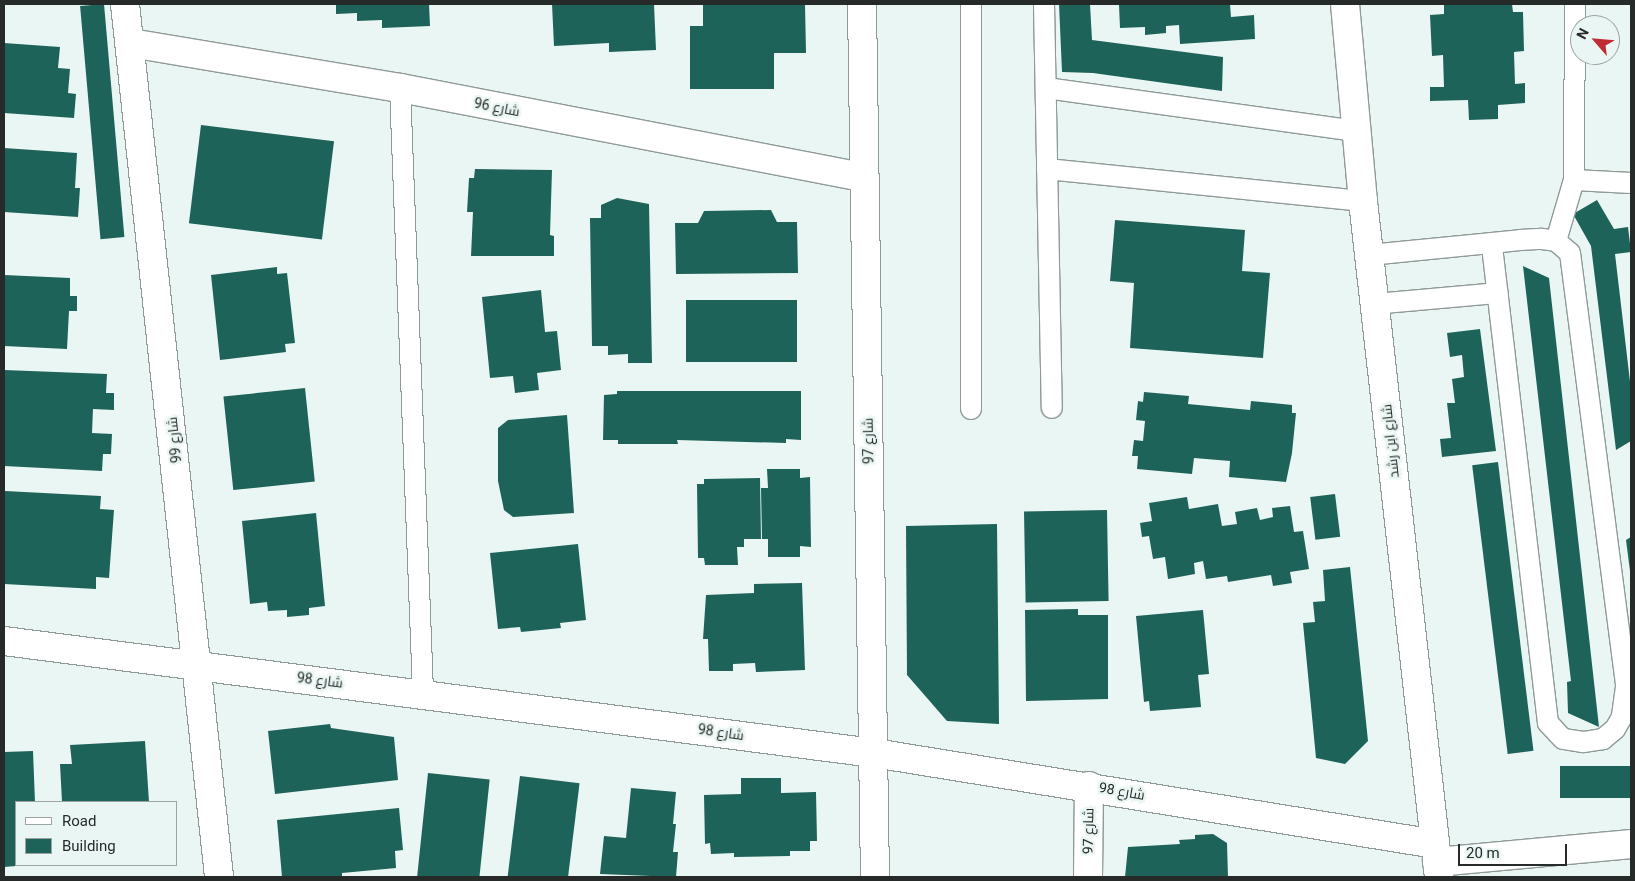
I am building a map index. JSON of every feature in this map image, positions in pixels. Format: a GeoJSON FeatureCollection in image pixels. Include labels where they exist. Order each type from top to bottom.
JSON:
{"type":"FeatureCollection","features":[{"type":"Feature","properties":{"kind":"street","name":"شارع 99"},"geometry":{"type":"LineString","coordinates":[[125,4],[131,43],[198,664],[219,877]]}},
{"type":"Feature","properties":{"kind":"street","name":"شارع 97"},"geometry":{"type":"LineString","coordinates":[[862,4],[863,177],[875,877]]}},
{"type":"Feature","properties":{"kind":"street","name":"شارع ابن رشد"},"geometry":{"type":"LineString","coordinates":[[1345,4],[1374,304],[1437,861]]}},
{"type":"Feature","properties":{"kind":"street","name":"شارع 96"},"geometry":{"type":"LineString","coordinates":[[131,43],[400,88],[863,177]]}},
{"type":"Feature","properties":{"kind":"street","name":"شارع 98"},"geometry":{"type":"LineString","coordinates":[[4,641],[422,692],[874,753],[1089,786],[1437,861],[1631,844]]}},
{"type":"Feature","properties":{"kind":"street","name":"شارع 97"},"geometry":{"type":"LineString","coordinates":[[1088,877],[1089,786]]}},
{"type":"Feature","properties":{"kind":"lane"},"geometry":{"type":"LineString","coordinates":[[971,4],[971,408]]}},
{"type":"Feature","properties":{"kind":"lane"},"geometry":{"type":"LineString","coordinates":[[1044,4],[1052,408]]}},
{"type":"Feature","properties":{"kind":"lane"},"geometry":{"type":"LineString","coordinates":[[1556,241],[1574,180],[1575,4]]}},
{"type":"Feature","properties":{"kind":"lane"},"geometry":{"type":"LineString","coordinates":[[400,88],[422,692]]}},
{"type":"Feature","properties":{"kind":"lane"},"geometry":{"type":"LineString","coordinates":[[1046,88],[1356,132]]}},
{"type":"Feature","properties":{"kind":"lane"},"geometry":{"type":"LineString","coordinates":[[1047,169],[1363,201]]}},
{"type":"Feature","properties":{"kind":"lane"},"geometry":{"type":"LineString","coordinates":[[1574,180],[1631,183]]}},
{"type":"Feature","properties":{"kind":"lane"},"geometry":{"type":"LineString","coordinates":[[1369,255],[1492,243],[1542,239],[1556,241],[1565,246],[1572,261],[1628,675],[1626,702],[1615,729],[1603,739],[1583,742],[1563,739],[1554,732],[1548,723],[1492,243]]}},
{"type":"Feature","properties":{"kind":"lane"},"geometry":{"type":"LineString","coordinates":[[1374,304],[1498,293]]}},
{"type":"Feature","properties":{"kind":"building"},"geometry":{"type":"Polygon","coordinates":[[[104,4],[124,237],[100,239],[80,6],[104,4]]]}},
{"type":"Feature","properties":{"kind":"building"},"geometry":{"type":"Polygon","coordinates":[[[336,4],[429,4],[430,26],[382,28],[382,20],[357,21],[357,13],[336,14],[336,4]]]}},
{"type":"Feature","properties":{"kind":"building"},"geometry":{"type":"Polygon","coordinates":[[[552,4],[654,4],[656,50],[609,52],[609,43],[554,46],[552,4]]]}},
{"type":"Feature","properties":{"kind":"building"},"geometry":{"type":"Polygon","coordinates":[[[703,4],[805,4],[806,53],[774,53],[774,89],[690,89],[690,26],[703,26],[703,4]]]}},
{"type":"Feature","properties":{"kind":"building"},"geometry":{"type":"Polygon","coordinates":[[[1059,4],[1090,4],[1092,40],[1223,57],[1222,91],[1093,73],[1062,72],[1059,4]]]}},
{"type":"Feature","properties":{"kind":"building"},"geometry":{"type":"Polygon","coordinates":[[[1109,4],[1230,4],[1231,17],[1254,15],[1255,39],[1180,44],[1179,25],[1166,26],[1166,33],[1145,35],[1145,27],[1120,28],[1119,5],[1109,4]]]}},
{"type":"Feature","properties":{"kind":"building"},"geometry":{"type":"Polygon","coordinates":[[[1444,4],[1512,4],[1513,12],[1523,12],[1524,51],[1514,52],[1515,84],[1525,83],[1525,103],[1498,105],[1498,119],[1469,120],[1468,100],[1430,101],[1430,87],[1444,87],[1443,55],[1432,56],[1430,15],[1444,14],[1444,4]]]}},
{"type":"Feature","properties":{"kind":"building"},"geometry":{"type":"Polygon","coordinates":[[[4,43],[60,47],[58,68],[70,69],[68,93],[76,94],[74,118],[4,113],[4,43]]]}},
{"type":"Feature","properties":{"kind":"building"},"geometry":{"type":"Polygon","coordinates":[[[201,125],[334,141],[322,240],[189,223],[201,125]]]}},
{"type":"Feature","properties":{"kind":"building"},"geometry":{"type":"Polygon","coordinates":[[[4,148],[77,153],[75,188],[80,188],[78,217],[4,212],[4,148]]]}},
{"type":"Feature","properties":{"kind":"building"},"geometry":{"type":"Polygon","coordinates":[[[475,169],[552,170],[550,235],[554,236],[554,256],[471,256],[473,212],[467,212],[469,178],[474,178],[475,169]]]}},
{"type":"Feature","properties":{"kind":"building"},"geometry":{"type":"Polygon","coordinates":[[[617,198],[649,204],[652,363],[628,363],[628,354],[608,355],[608,346],[592,346],[590,218],[601,218],[601,205],[617,198]]]}},
{"type":"Feature","properties":{"kind":"building"},"geometry":{"type":"Polygon","coordinates":[[[1597,200],[1614,229],[1628,227],[1631,252],[1615,254],[1631,390],[1631,441],[1616,450],[1591,246],[1573,214],[1597,200]]]}},
{"type":"Feature","properties":{"kind":"building"},"geometry":{"type":"Polygon","coordinates":[[[771,210],[777,222],[797,222],[798,273],[676,274],[675,223],[698,223],[704,211],[771,210]]]}},
{"type":"Feature","properties":{"kind":"building"},"geometry":{"type":"Polygon","coordinates":[[[1115,220],[1245,230],[1242,271],[1270,273],[1263,358],[1130,348],[1134,283],[1110,281],[1115,220]]]}},
{"type":"Feature","properties":{"kind":"building"},"geometry":{"type":"Polygon","coordinates":[[[1523,266],[1549,278],[1599,727],[1568,713],[1567,682],[1571,681],[1523,266]]]}},
{"type":"Feature","properties":{"kind":"building"},"geometry":{"type":"Polygon","coordinates":[[[277,267],[277,274],[287,273],[295,343],[285,344],[286,352],[220,360],[211,275],[277,267]]]}},
{"type":"Feature","properties":{"kind":"building"},"geometry":{"type":"Polygon","coordinates":[[[4,275],[70,278],[70,296],[77,296],[77,311],[69,311],[67,349],[4,346],[4,275]]]}},
{"type":"Feature","properties":{"kind":"building"},"geometry":{"type":"Polygon","coordinates":[[[541,290],[545,332],[557,331],[561,370],[537,373],[539,390],[515,393],[513,376],[490,378],[482,297],[541,290]]]}},
{"type":"Feature","properties":{"kind":"building"},"geometry":{"type":"Polygon","coordinates":[[[686,300],[797,300],[797,362],[686,362],[686,300]]]}},
{"type":"Feature","properties":{"kind":"building"},"geometry":{"type":"Polygon","coordinates":[[[1480,329],[1496,451],[1442,457],[1440,439],[1451,438],[1447,403],[1455,403],[1452,379],[1464,377],[1462,355],[1450,357],[1447,333],[1480,329]]]}},
{"type":"Feature","properties":{"kind":"building"},"geometry":{"type":"Polygon","coordinates":[[[4,370],[107,374],[106,393],[114,393],[114,410],[93,409],[92,433],[112,434],[111,454],[103,454],[102,471],[4,466],[4,370]]]}},
{"type":"Feature","properties":{"kind":"building"},"geometry":{"type":"Polygon","coordinates":[[[305,388],[315,481],[233,490],[223,397],[305,388]]]}},
{"type":"Feature","properties":{"kind":"building"},"geometry":{"type":"Polygon","coordinates":[[[617,391],[801,391],[801,440],[786,439],[786,443],[677,440],[678,444],[618,444],[618,440],[603,440],[604,395],[617,394],[617,391]]]}},
{"type":"Feature","properties":{"kind":"building"},"geometry":{"type":"Polygon","coordinates":[[[1144,392],[1189,396],[1188,404],[1250,410],[1251,401],[1292,405],[1292,413],[1296,413],[1292,453],[1286,482],[1229,477],[1230,461],[1194,458],[1192,474],[1137,469],[1138,456],[1132,456],[1134,440],[1143,441],[1145,421],[1136,420],[1138,401],[1143,402],[1144,392]]]}},
{"type":"Feature","properties":{"kind":"building"},"geometry":{"type":"Polygon","coordinates":[[[567,415],[574,513],[513,517],[504,510],[498,481],[498,428],[508,420],[567,415]]]}},
{"type":"Feature","properties":{"kind":"building"},"geometry":{"type":"Polygon","coordinates":[[[1498,462],[1533,751],[1508,754],[1472,465],[1498,462]]]}},
{"type":"Feature","properties":{"kind":"building"},"geometry":{"type":"Polygon","coordinates":[[[767,469],[800,469],[800,478],[810,477],[811,547],[800,546],[800,557],[768,557],[768,539],[762,539],[761,488],[768,488],[767,469]]]}},
{"type":"Feature","properties":{"kind":"building"},"geometry":{"type":"Polygon","coordinates":[[[760,478],[761,539],[744,539],[744,547],[737,547],[738,565],[705,565],[704,558],[698,558],[697,484],[704,484],[704,479],[760,478]]]}},
{"type":"Feature","properties":{"kind":"building"},"geometry":{"type":"Polygon","coordinates":[[[5,491],[101,496],[100,509],[114,510],[109,578],[96,577],[96,589],[4,584],[5,491]]]}},
{"type":"Feature","properties":{"kind":"building"},"geometry":{"type":"Polygon","coordinates":[[[1335,494],[1340,537],[1315,540],[1310,497],[1335,494]]]}},
{"type":"Feature","properties":{"kind":"building"},"geometry":{"type":"Polygon","coordinates":[[[1187,497],[1189,509],[1218,504],[1222,526],[1237,524],[1235,512],[1257,508],[1260,520],[1273,517],[1272,508],[1290,506],[1294,532],[1303,531],[1309,569],[1290,572],[1292,583],[1273,586],[1271,575],[1228,582],[1227,576],[1206,579],[1203,561],[1194,563],[1195,574],[1168,579],[1165,557],[1153,559],[1149,536],[1142,537],[1140,523],[1152,521],[1149,503],[1187,497]]]}},
{"type":"Feature","properties":{"kind":"building"},"geometry":{"type":"Polygon","coordinates":[[[1107,510],[1109,601],[1026,602],[1024,511],[1107,510]]]}},
{"type":"Feature","properties":{"kind":"building"},"geometry":{"type":"Polygon","coordinates":[[[316,513],[325,606],[309,608],[309,615],[287,617],[287,610],[268,611],[267,602],[250,604],[242,521],[316,513]]]}},
{"type":"Feature","properties":{"kind":"building"},"geometry":{"type":"Polygon","coordinates":[[[997,524],[999,724],[947,721],[907,675],[906,526],[997,524]]]}},
{"type":"Feature","properties":{"kind":"building"},"geometry":{"type":"Polygon","coordinates":[[[1631,537],[1631,571],[1630,571],[1626,540],[1631,537]]]}},
{"type":"Feature","properties":{"kind":"building"},"geometry":{"type":"Polygon","coordinates":[[[578,544],[586,620],[560,623],[561,628],[521,632],[520,627],[498,629],[490,553],[578,544]]]}},
{"type":"Feature","properties":{"kind":"building"},"geometry":{"type":"Polygon","coordinates":[[[1350,567],[1368,741],[1345,764],[1316,758],[1303,623],[1315,622],[1313,602],[1325,601],[1323,570],[1350,567]]]}},
{"type":"Feature","properties":{"kind":"building"},"geometry":{"type":"Polygon","coordinates":[[[802,583],[805,670],[756,672],[755,663],[733,664],[733,671],[709,671],[708,639],[703,639],[706,595],[754,593],[754,584],[802,583]]]}},
{"type":"Feature","properties":{"kind":"building"},"geometry":{"type":"Polygon","coordinates":[[[1078,609],[1078,615],[1108,615],[1108,699],[1026,701],[1025,610],[1078,609]]]}},
{"type":"Feature","properties":{"kind":"building"},"geometry":{"type":"Polygon","coordinates":[[[1203,610],[1209,674],[1198,675],[1201,707],[1150,711],[1149,701],[1144,702],[1136,616],[1203,610]]]}},
{"type":"Feature","properties":{"kind":"building"},"geometry":{"type":"Polygon","coordinates":[[[330,724],[331,728],[394,737],[398,780],[275,794],[268,731],[330,724]]]}},
{"type":"Feature","properties":{"kind":"building"},"geometry":{"type":"Polygon","coordinates":[[[145,741],[149,801],[62,801],[60,764],[72,764],[70,745],[145,741]]]}},
{"type":"Feature","properties":{"kind":"building"},"geometry":{"type":"Polygon","coordinates":[[[33,751],[35,801],[15,801],[16,866],[4,867],[4,752],[33,751]]]}},
{"type":"Feature","properties":{"kind":"building"},"geometry":{"type":"Polygon","coordinates":[[[1560,766],[1631,766],[1631,798],[1560,798],[1560,766]]]}},
{"type":"Feature","properties":{"kind":"building"},"geometry":{"type":"Polygon","coordinates":[[[428,773],[490,779],[479,877],[417,876],[428,773]]]}},
{"type":"Feature","properties":{"kind":"building"},"geometry":{"type":"Polygon","coordinates":[[[520,776],[580,783],[568,877],[508,877],[520,776]]]}},
{"type":"Feature","properties":{"kind":"building"},"geometry":{"type":"Polygon","coordinates":[[[741,778],[781,778],[781,793],[816,792],[817,841],[810,841],[810,851],[790,851],[790,856],[734,857],[734,853],[711,854],[710,843],[705,844],[704,795],[741,794],[741,778]]]}},
{"type":"Feature","properties":{"kind":"building"},"geometry":{"type":"Polygon","coordinates":[[[631,788],[676,792],[673,824],[676,824],[673,852],[678,852],[676,877],[600,874],[604,836],[626,838],[631,788]]]}},
{"type":"Feature","properties":{"kind":"building"},"geometry":{"type":"Polygon","coordinates":[[[399,808],[403,850],[395,851],[396,868],[342,873],[342,877],[282,877],[277,820],[399,808]]]}},
{"type":"Feature","properties":{"kind":"building"},"geometry":{"type":"Polygon","coordinates":[[[1213,834],[1227,843],[1228,877],[1125,877],[1128,847],[1180,844],[1179,840],[1195,839],[1195,835],[1213,834]]]}}]}
